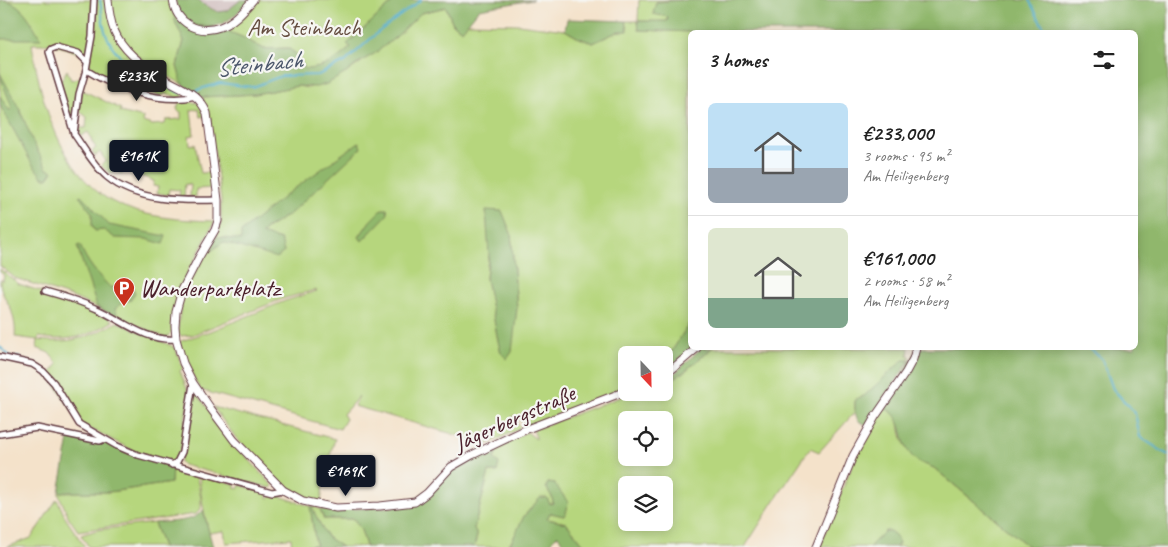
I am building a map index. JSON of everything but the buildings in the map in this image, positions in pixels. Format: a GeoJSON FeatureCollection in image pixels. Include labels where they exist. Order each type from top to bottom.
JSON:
{"type":"FeatureCollection","features":[{"type":"Feature","properties":{"kind":"street"},"geometry":{"type":"LineString","coordinates":[[74,134],[79,94],[86,70],[92,36],[94,0]]}},
{"type":"Feature","properties":{"kind":"street"},"geometry":{"type":"LineString","coordinates":[[108,0],[113,30],[130,54],[148,68],[196,96]]}},
{"type":"Feature","properties":{"kind":"street"},"geometry":{"type":"LineString","coordinates":[[173,0],[176,12],[183,21],[196,28],[207,29],[223,26],[233,20],[253,0]]}},
{"type":"Feature","properties":{"kind":"street"},"geometry":{"type":"LineString","coordinates":[[87,62],[78,53],[56,47],[49,52],[74,134],[108,177],[131,190],[149,196],[169,199],[218,200]]}},
{"type":"Feature","properties":{"kind":"street"},"geometry":{"type":"LineString","coordinates":[[86,70],[132,91],[182,100],[196,96]]}},
{"type":"Feature","properties":{"kind":"street","name":"Jägerbergstraße"},"geometry":{"type":"LineString","coordinates":[[196,96],[207,113],[218,200],[218,221],[215,230],[198,257],[182,290],[176,312],[176,339],[183,362],[193,383],[234,440],[283,490],[303,501],[336,508],[415,502],[427,493],[451,467],[479,451],[527,429],[618,394]]}},
{"type":"Feature","properties":{"kind":"street"},"geometry":{"type":"LineString","coordinates":[[45,291],[99,309],[115,320],[148,335],[165,340],[176,339]]}},
{"type":"Feature","properties":{"kind":"street"},"geometry":{"type":"LineString","coordinates":[[673,369],[696,350]]}},
{"type":"Feature","properties":{"kind":"street"},"geometry":{"type":"LineString","coordinates":[[816,547],[853,456],[875,417],[906,372],[915,350]]}},
{"type":"Feature","properties":{"kind":"street","name":"Jägerbergstraße"},"geometry":{"type":"LineString","coordinates":[[0,357],[32,364],[43,371],[54,383],[79,424],[138,455],[272,492],[283,490]]}},
{"type":"Feature","properties":{"kind":"street"},"geometry":{"type":"LineString","coordinates":[[172,465],[177,462],[182,452],[193,383]]}},
{"type":"Feature","properties":{"kind":"street"},"geometry":{"type":"LineString","coordinates":[[0,434],[37,428],[100,441],[105,439]]}},
{"type":"Feature","properties":{"kind":"shaded area"},"geometry":{"type":"Polygon","coordinates":[[[199,0],[241,0],[226,11],[218,12],[204,5],[199,0]]]}},
{"type":"Feature","properties":{"kind":"green space"},"geometry":{"type":"Polygon","coordinates":[[[0,0],[105,0],[117,40],[184,91],[182,98],[133,89],[97,74],[88,62],[89,59],[75,52],[55,45],[32,44],[40,84],[52,125],[61,145],[84,179],[99,193],[112,201],[139,212],[185,220],[215,221],[191,267],[189,267],[172,322],[172,332],[166,338],[72,297],[15,278],[0,266],[0,0]]]}},
{"type":"Feature","properties":{"kind":"green space"},"geometry":{"type":"Polygon","coordinates":[[[0,0],[8,1],[20,8],[41,39],[0,39],[0,0]]]}},
{"type":"Feature","properties":{"kind":"green space"},"geometry":{"type":"Polygon","coordinates":[[[110,0],[171,0],[176,24],[184,41],[177,66],[182,84],[145,62],[121,40],[116,31],[110,0]]]}},
{"type":"Feature","properties":{"kind":"green space"},"geometry":{"type":"Polygon","coordinates":[[[175,0],[199,0],[204,5],[218,12],[226,11],[241,0],[251,0],[224,23],[207,27],[195,25],[184,19],[179,13],[175,0]]]}},
{"type":"Feature","properties":{"kind":"green space","name":"Am Steinbach"},"geometry":{"type":"Polygon","coordinates":[[[256,0],[395,0],[348,44],[351,47],[341,56],[325,65],[306,70],[296,54],[288,48],[264,49],[222,29],[256,0]]]}},
{"type":"Feature","properties":{"kind":"green space"},"geometry":{"type":"Polygon","coordinates":[[[395,0],[533,0],[479,9],[462,30],[453,24],[446,7],[421,13],[396,37],[374,54],[327,84],[316,87],[298,86],[255,94],[202,97],[182,84],[177,66],[184,41],[173,12],[182,23],[222,29],[264,49],[288,48],[296,54],[305,69],[312,69],[330,63],[341,56],[351,47],[347,44],[395,0]]]}},
{"type":"Feature","properties":{"kind":"green space"},"geometry":{"type":"Polygon","coordinates":[[[639,0],[682,0],[656,2],[668,17],[668,22],[638,21],[639,0]]]}},
{"type":"Feature","properties":{"kind":"green space"},"geometry":{"type":"Polygon","coordinates":[[[682,0],[1168,0],[1168,547],[1029,547],[934,468],[916,460],[906,446],[896,418],[884,408],[917,350],[1138,350],[1138,30],[688,30],[688,32],[639,30],[638,21],[667,21],[668,17],[653,14],[656,2],[682,0]]]}},
{"type":"Feature","properties":{"kind":"green space"},"geometry":{"type":"Polygon","coordinates":[[[446,7],[453,24],[461,29],[468,23],[518,24],[565,30],[593,43],[619,31],[628,30],[626,21],[638,21],[639,30],[688,32],[688,325],[673,349],[673,346],[618,346],[618,391],[529,425],[525,425],[514,415],[512,417],[520,427],[519,429],[488,444],[354,406],[359,396],[343,414],[346,419],[340,429],[200,390],[183,356],[179,343],[181,341],[285,301],[317,291],[282,299],[192,335],[181,336],[178,333],[180,309],[186,289],[195,269],[208,249],[211,251],[223,242],[281,241],[261,235],[266,229],[291,213],[241,240],[216,237],[221,224],[221,200],[209,113],[202,97],[255,94],[298,86],[308,88],[346,73],[396,37],[421,13],[446,7]],[[511,233],[489,255],[486,278],[501,353],[507,358],[517,308],[511,233]]]}},
{"type":"Feature","properties":{"kind":"green space"},"geometry":{"type":"Polygon","coordinates":[[[567,19],[626,21],[628,31],[619,31],[593,43],[565,30],[567,19]]]}},
{"type":"Feature","properties":{"kind":"green space"},"geometry":{"type":"Polygon","coordinates":[[[67,70],[71,80],[81,77],[73,124],[59,84],[67,70]]]}},
{"type":"Feature","properties":{"kind":"green space"},"geometry":{"type":"Polygon","coordinates":[[[0,73],[20,110],[47,169],[53,171],[48,178],[43,178],[32,164],[0,105],[0,96],[9,110],[12,109],[0,73]]]}},
{"type":"Feature","properties":{"kind":"green space"},"geometry":{"type":"Polygon","coordinates":[[[82,90],[121,109],[120,112],[144,118],[143,122],[152,125],[165,124],[166,120],[181,119],[181,112],[177,108],[180,101],[199,103],[205,116],[200,117],[199,109],[191,110],[194,135],[189,136],[190,145],[195,144],[201,173],[212,172],[214,188],[196,189],[196,197],[190,197],[191,185],[185,184],[184,197],[179,197],[180,190],[169,189],[168,195],[157,193],[158,187],[153,186],[154,181],[131,172],[133,167],[127,165],[122,174],[114,169],[110,174],[101,165],[106,161],[100,152],[95,156],[92,151],[96,148],[88,132],[81,136],[78,128],[86,128],[87,117],[79,111],[82,90]]]}},
{"type":"Feature","properties":{"kind":"green space"},"geometry":{"type":"Polygon","coordinates":[[[359,142],[361,148],[291,213],[261,234],[281,240],[284,252],[277,258],[223,242],[211,251],[208,249],[216,237],[241,240],[241,232],[287,194],[359,142]]]}},
{"type":"Feature","properties":{"kind":"green space"},"geometry":{"type":"Polygon","coordinates":[[[81,195],[109,225],[166,236],[163,244],[146,239],[115,238],[104,230],[95,231],[92,226],[92,213],[79,196],[81,195]]]}},
{"type":"Feature","properties":{"kind":"green space"},"geometry":{"type":"Polygon","coordinates":[[[382,209],[387,209],[388,214],[362,241],[359,237],[370,221],[382,209]]]}},
{"type":"Feature","properties":{"kind":"green space"},"geometry":{"type":"Polygon","coordinates":[[[486,210],[502,211],[511,233],[517,308],[512,352],[507,359],[501,353],[486,278],[489,255],[486,210]]]}},
{"type":"Feature","properties":{"kind":"green space"},"geometry":{"type":"Polygon","coordinates":[[[80,245],[93,268],[111,288],[120,285],[122,294],[125,295],[133,288],[135,293],[129,301],[125,300],[115,309],[117,313],[115,316],[97,307],[77,246],[80,245]]]}},
{"type":"Feature","properties":{"kind":"green space"},"geometry":{"type":"Polygon","coordinates":[[[0,269],[19,284],[98,311],[113,321],[95,331],[78,337],[60,339],[39,337],[38,340],[15,337],[15,326],[11,309],[1,288],[0,280],[3,280],[4,275],[0,272],[0,269]]]}},
{"type":"Feature","properties":{"kind":"green space"},"geometry":{"type":"Polygon","coordinates":[[[117,322],[175,348],[183,368],[180,371],[189,394],[180,453],[175,460],[170,462],[138,453],[81,424],[49,375],[58,364],[49,353],[37,348],[38,340],[60,341],[88,336],[117,322]]]}},
{"type":"Feature","properties":{"kind":"green space"},"geometry":{"type":"Polygon","coordinates":[[[688,325],[688,350],[691,350],[673,365],[673,349],[688,325]]]}},
{"type":"Feature","properties":{"kind":"green space"},"geometry":{"type":"Polygon","coordinates":[[[699,350],[710,350],[673,379],[673,374],[699,350]]]}},
{"type":"Feature","properties":{"kind":"green space"},"geometry":{"type":"Polygon","coordinates":[[[710,350],[909,350],[908,355],[911,357],[864,396],[855,399],[855,412],[819,452],[810,448],[745,547],[586,547],[566,523],[547,519],[550,512],[564,516],[555,484],[548,483],[546,487],[553,503],[510,542],[508,547],[474,547],[477,536],[474,529],[489,472],[497,472],[494,459],[498,450],[496,445],[527,432],[536,439],[533,430],[618,398],[618,401],[673,401],[673,379],[710,350]]]}},
{"type":"Feature","properties":{"kind":"green space"},"geometry":{"type":"Polygon","coordinates":[[[903,360],[910,360],[867,425],[858,421],[855,412],[855,399],[864,396],[903,360]]]}},
{"type":"Feature","properties":{"kind":"green space"},"geometry":{"type":"Polygon","coordinates":[[[194,390],[232,441],[273,486],[271,488],[183,465],[180,462],[194,390]]]}},
{"type":"Feature","properties":{"kind":"green space"},"geometry":{"type":"Polygon","coordinates":[[[213,407],[335,439],[324,475],[321,504],[283,487],[236,438],[213,407]]]}},
{"type":"Feature","properties":{"kind":"green space"},"geometry":{"type":"Polygon","coordinates":[[[884,408],[895,414],[899,421],[903,440],[916,457],[934,468],[1029,547],[896,547],[899,543],[885,531],[869,547],[819,547],[856,456],[884,408]]]}},
{"type":"Feature","properties":{"kind":"green space"},"geometry":{"type":"Polygon","coordinates":[[[72,437],[100,443],[104,442],[172,467],[171,483],[109,492],[59,492],[69,439],[72,437]]]}},
{"type":"Feature","properties":{"kind":"green space"},"geometry":{"type":"Polygon","coordinates":[[[494,448],[496,451],[494,459],[499,463],[497,472],[489,472],[474,528],[477,536],[474,547],[365,547],[361,530],[354,519],[324,519],[320,509],[336,510],[407,506],[453,469],[473,457],[494,448]]]}},
{"type":"Feature","properties":{"kind":"green space"},"geometry":{"type":"Polygon","coordinates":[[[172,467],[196,474],[201,508],[196,514],[78,531],[69,518],[59,495],[59,492],[109,492],[171,483],[172,467]]]}},
{"type":"Feature","properties":{"kind":"green space"},"geometry":{"type":"Polygon","coordinates":[[[200,475],[235,484],[235,488],[238,489],[240,485],[268,493],[267,497],[269,498],[273,494],[310,506],[316,545],[292,547],[291,538],[226,543],[224,531],[209,533],[201,494],[200,475]]]}},
{"type":"Feature","properties":{"kind":"green space"},"geometry":{"type":"Polygon","coordinates":[[[548,483],[555,484],[568,502],[564,516],[550,513],[547,519],[566,523],[586,547],[565,547],[558,535],[546,547],[509,547],[524,516],[540,498],[547,498],[550,504],[553,503],[546,487],[548,483]]]}},
{"type":"Feature","properties":{"kind":"green space"},"geometry":{"type":"Polygon","coordinates":[[[57,499],[66,519],[85,547],[7,547],[31,538],[57,499]]]}},
{"type":"Feature","properties":{"kind":"green space"},"geometry":{"type":"Polygon","coordinates":[[[310,506],[312,506],[327,537],[342,547],[292,547],[316,545],[310,506]]]}},
{"type":"Feature","properties":{"kind":"green space"},"geometry":{"type":"Polygon","coordinates":[[[312,506],[320,509],[324,519],[354,519],[361,530],[366,546],[342,547],[331,541],[323,530],[312,506]]]}},
{"type":"Feature","properties":{"kind":"green space"},"geometry":{"type":"Polygon","coordinates":[[[203,510],[213,547],[163,547],[154,523],[187,519],[194,517],[203,510]]]}},
{"type":"Feature","properties":{"kind":"green space"},"geometry":{"type":"Polygon","coordinates":[[[154,523],[163,547],[89,547],[81,535],[97,530],[154,523]]]}},
{"type":"Feature","properties":{"kind":"green space"},"geometry":{"type":"Polygon","coordinates":[[[885,531],[890,531],[896,536],[899,543],[896,547],[869,547],[885,531]]]}},
{"type":"Feature","properties":{"kind":"waterway","name":"Steinbach"},"geometry":{"type":"LineString","coordinates":[[100,0],[105,31],[117,53],[147,77],[181,93]]}},
{"type":"Feature","properties":{"kind":"waterway","name":"Steinbach"},"geometry":{"type":"LineString","coordinates":[[197,90],[220,83],[253,87],[281,76],[318,75],[345,62],[377,33],[421,0]]}},
{"type":"Feature","properties":{"kind":"waterway","name":"Steinbach"},"geometry":{"type":"LineString","coordinates":[[1029,0],[1045,30]]}},
{"type":"Feature","properties":{"kind":"waterway"},"geometry":{"type":"LineString","coordinates":[[0,347],[10,356]]}},
{"type":"Feature","properties":{"kind":"waterway","name":"Steinbach"},"geometry":{"type":"LineString","coordinates":[[1091,350],[1102,359],[1113,389],[1135,413],[1140,437],[1168,455]]}},
{"type":"Feature","properties":{"kind":"waterway"},"geometry":{"type":"LineString","coordinates":[[16,357],[20,358]]}},
{"type":"Feature","properties":{"kind":"place","name":"Wanderparkplatz"},"geometry":{"type":"Point","coordinates":[124,307]}}]}
